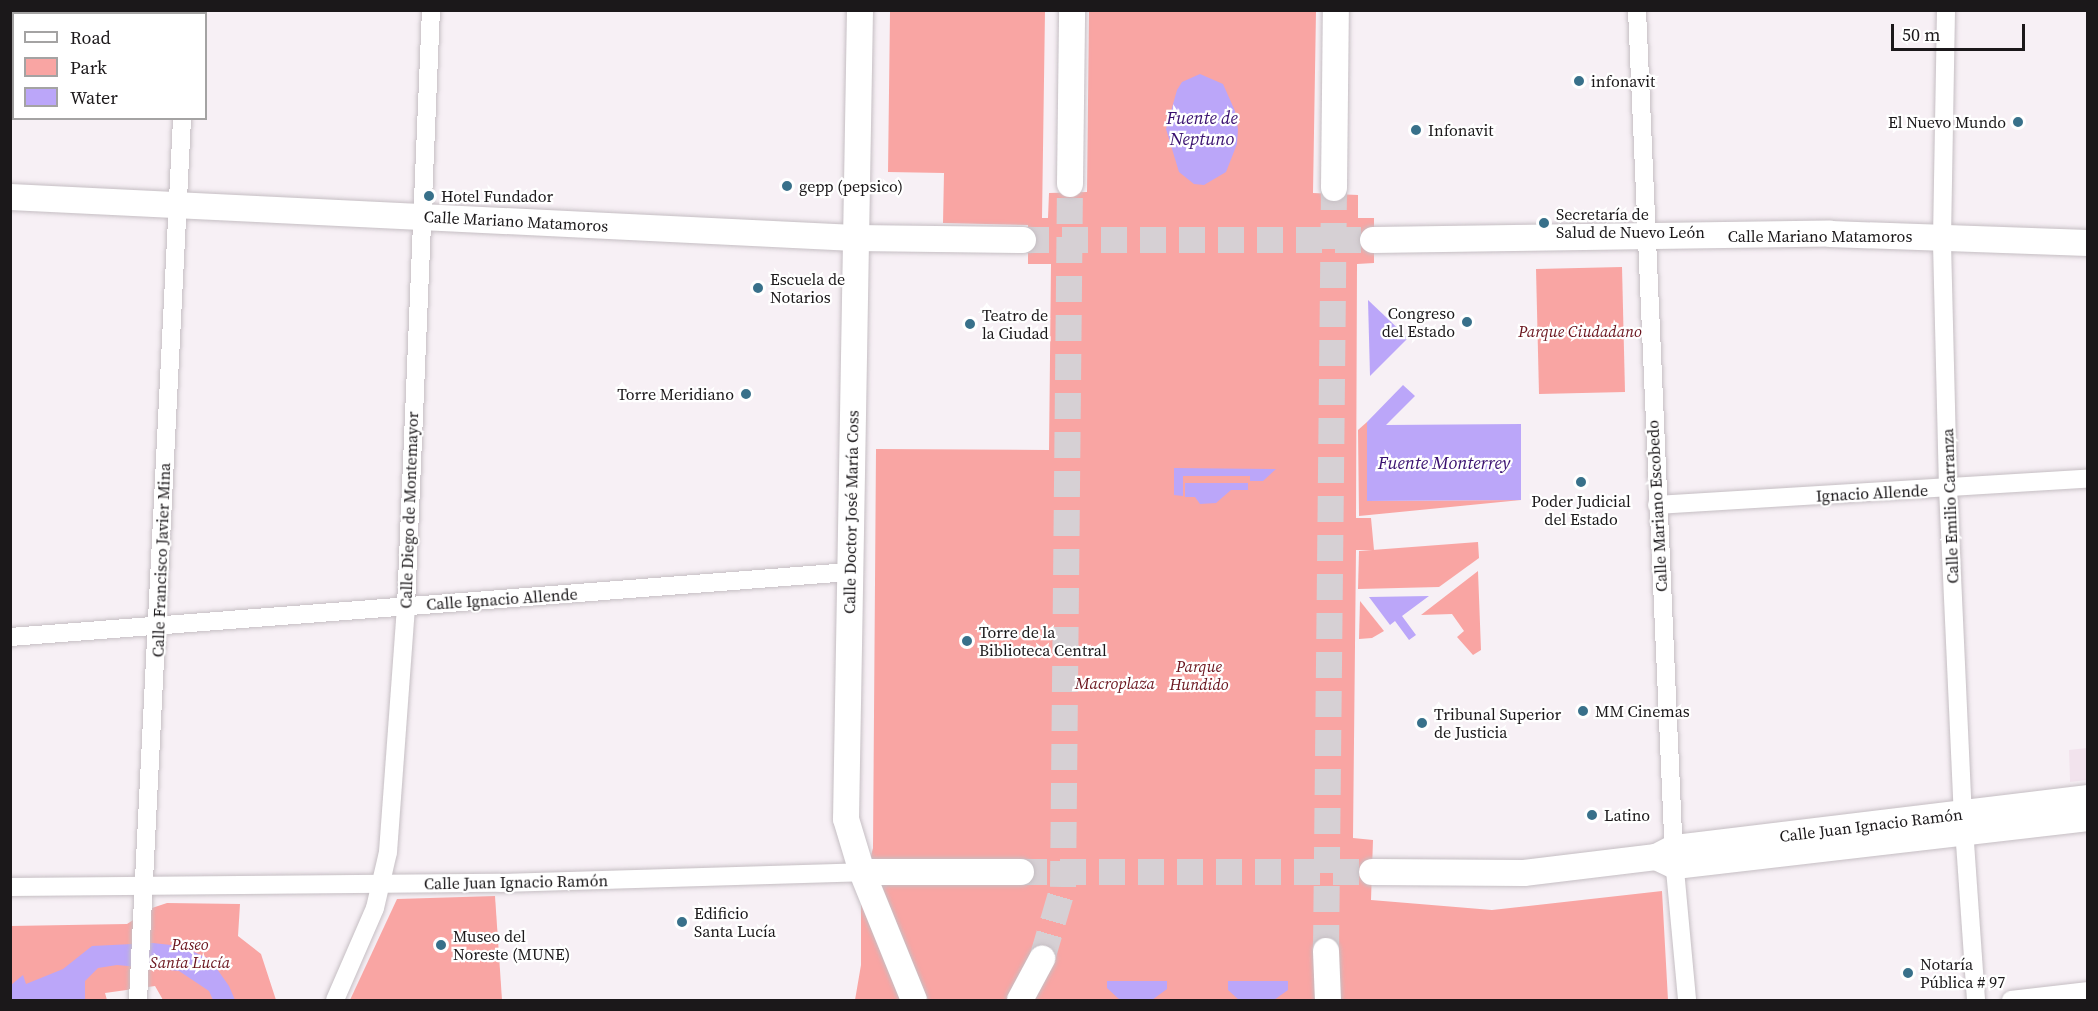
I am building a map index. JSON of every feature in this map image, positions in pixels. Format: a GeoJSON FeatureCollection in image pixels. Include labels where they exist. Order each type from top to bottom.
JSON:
{"type":"FeatureCollection","features":[{"type":"Feature","properties":{"kind":"street","name":"Calle Diego de Montemayor"},"geometry":{"type":"LineString","coordinates":[[335,1000],[383,884],[406,606],[431,10]]}},
{"type":"Feature","properties":{"kind":"street","name":"Calle Doctor José María Coss"},"geometry":{"type":"LineString","coordinates":[[860,10],[846,819],[862,872],[914,1000]]}},
{"type":"Feature","properties":{"kind":"street"},"geometry":{"type":"LineString","coordinates":[[1070,184],[1072,10]]}},
{"type":"Feature","properties":{"kind":"street"},"geometry":{"type":"LineString","coordinates":[[1334,188],[1335,10]]}},
{"type":"Feature","properties":{"kind":"street","name":"Calle Mariano Escobedo"},"geometry":{"type":"LineString","coordinates":[[1637,10],[1657,505],[1668,857],[1687,1000]]}},
{"type":"Feature","properties":{"kind":"street","name":"Calle Emilio Carranza"},"geometry":{"type":"LineString","coordinates":[[1946,10],[1942,236],[1948,488],[1964,824],[1976,1000]]}},
{"type":"Feature","properties":{"kind":"street","name":"Calle Francisco Javier Mina"},"geometry":{"type":"LineString","coordinates":[[138,994],[141,886],[159,625],[182,120]]}},
{"type":"Feature","properties":{"kind":"street","name":"Calle Mariano Matamoros"},"geometry":{"type":"LineString","coordinates":[[10,197],[177,203],[855,238],[1023,240]]}},
{"type":"Feature","properties":{"kind":"street","name":"Calle Mariano Matamoros"},"geometry":{"type":"LineString","coordinates":[[1373,240],[1942,236],[2088,243]]}},
{"type":"Feature","properties":{"kind":"street","name":"Ignacio Allende"},"geometry":{"type":"LineString","coordinates":[[1657,505],[2088,479]]}},
{"type":"Feature","properties":{"kind":"street","name":"Calle Ignacio Allende"},"geometry":{"type":"LineString","coordinates":[[10,637],[849,572]]}},
{"type":"Feature","properties":{"kind":"street","name":"Calle Juan Ignacio Ramón"},"geometry":{"type":"LineString","coordinates":[[1964,824],[2088,798]]}},
{"type":"Feature","properties":{"kind":"street","name":"Calle Juan Ignacio Ramón"},"geometry":{"type":"LineString","coordinates":[[1371,872],[1524,873],[1964,824],[2088,818]]}},
{"type":"Feature","properties":{"kind":"street","name":"Calle Juan Ignacio Ramón"},"geometry":{"type":"LineString","coordinates":[[10,887],[383,884],[862,872],[1021,872]]}},
{"type":"Feature","properties":{"kind":"street"},"geometry":{"type":"LineString","coordinates":[[1326,951],[1328,1000]]}},
{"type":"Feature","properties":{"kind":"street"},"geometry":{"type":"LineString","coordinates":[[1020,1000],[1042,959]]}},
{"type":"Feature","properties":{"kind":"street"},"geometry":{"type":"LineString","coordinates":[[2011,1000],[2088,991]]}},
{"type":"Feature","properties":{"kind":"shaded area"},"geometry":{"type":"Polygon","coordinates":[[[2087,748],[2087,780],[2070,782],[2069,750],[2087,748]]]}},
{"type":"Feature","properties":{"kind":"green space","name":"Macroplaza"},"geometry":{"type":"Polygon","coordinates":[[[890,11],[1045,11],[1042,218],[1048,218],[1049,193],[1087,192],[1089,11],[1316,11],[1313,193],[1358,195],[1358,218],[1374,218],[1374,263],[1357,264],[1356,518],[1371,518],[1374,550],[1356,550],[1353,838],[1373,840],[1371,900],[1492,910],[1662,891],[1668,1000],[855,1000],[861,965],[861,894],[873,848],[876,449],[1049,450],[1051,264],[1028,264],[1028,225],[943,223],[944,173],[888,172],[890,11]]]}},
{"type":"Feature","properties":{"kind":"green space","name":"Parque Ciudadano"},"geometry":{"type":"Polygon","coordinates":[[[1622,267],[1625,392],[1539,394],[1536,269],[1622,267]]]}},
{"type":"Feature","properties":{"kind":"green space"},"geometry":{"type":"Polygon","coordinates":[[[1367,422],[1367,501],[1521,500],[1359,516],[1358,430],[1367,422]]]}},
{"type":"Feature","properties":{"kind":"green space"},"geometry":{"type":"Polygon","coordinates":[[[1478,542],[1479,558],[1439,587],[1358,589],[1359,551],[1478,542]]]}},
{"type":"Feature","properties":{"kind":"green space"},"geometry":{"type":"Polygon","coordinates":[[[1478,571],[1481,650],[1473,655],[1457,637],[1464,631],[1452,614],[1421,615],[1478,571]]]}},
{"type":"Feature","properties":{"kind":"green space"},"geometry":{"type":"Polygon","coordinates":[[[1360,601],[1384,631],[1372,638],[1359,639],[1360,601]]]}},
{"type":"Feature","properties":{"kind":"green space","name":"Museo del Noreste (MUNE)"},"geometry":{"type":"Polygon","coordinates":[[[495,896],[502,1000],[350,1000],[397,899],[495,896]]]}},
{"type":"Feature","properties":{"kind":"green space","name":"Paseo Santa Lucía"},"geometry":{"type":"Polygon","coordinates":[[[167,903],[240,904],[238,936],[261,954],[276,1000],[163,1000],[155,986],[105,993],[107,1000],[11,1000],[10,926],[127,924],[152,908],[167,903]]]}},
{"type":"Feature","properties":{"kind":"water","name":"Fuente de Neptuno"},"geometry":{"type":"Polygon","coordinates":[[[1200,74],[1223,84],[1235,111],[1238,129],[1237,144],[1226,172],[1204,185],[1194,184],[1179,172],[1166,129],[1177,90],[1182,82],[1200,74]]]}},
{"type":"Feature","properties":{"kind":"water"},"geometry":{"type":"Polygon","coordinates":[[[1368,300],[1408,338],[1370,376],[1368,300]]]}},
{"type":"Feature","properties":{"kind":"water","name":"Fuente Monterrey"},"geometry":{"type":"Polygon","coordinates":[[[1403,385],[1415,396],[1386,425],[1521,424],[1521,500],[1367,501],[1367,422],[1403,385]]]}},
{"type":"Feature","properties":{"kind":"water"},"geometry":{"type":"Polygon","coordinates":[[[1174,468],[1276,469],[1263,481],[1250,481],[1250,476],[1183,476],[1183,496],[1174,495],[1174,468]]]}},
{"type":"Feature","properties":{"kind":"water"},"geometry":{"type":"Polygon","coordinates":[[[1185,483],[1248,483],[1248,490],[1231,490],[1216,503],[1200,504],[1195,497],[1185,497],[1185,483]]]}},
{"type":"Feature","properties":{"kind":"water"},"geometry":{"type":"Polygon","coordinates":[[[1429,596],[1402,616],[1416,635],[1409,640],[1395,621],[1390,625],[1369,597],[1429,596]]]}},
{"type":"Feature","properties":{"kind":"water"},"geometry":{"type":"Polygon","coordinates":[[[153,943],[180,946],[210,959],[229,986],[235,1000],[213,1000],[209,991],[179,971],[117,965],[98,968],[85,981],[85,1000],[11,1000],[11,985],[23,975],[26,984],[63,969],[92,946],[153,943]]]}},
{"type":"Feature","properties":{"kind":"water"},"geometry":{"type":"Polygon","coordinates":[[[1107,981],[1167,981],[1167,989],[1152,1000],[1120,1000],[1107,988],[1107,981]]]}},
{"type":"Feature","properties":{"kind":"water"},"geometry":{"type":"Polygon","coordinates":[[[1228,981],[1288,981],[1288,990],[1274,1000],[1239,1000],[1228,990],[1228,981]]]}},
{"type":"Feature","properties":{"kind":"tunnel"},"geometry":{"type":"LineString","coordinates":[[1042,959],[1063,887],[1070,184]]}},
{"type":"Feature","properties":{"kind":"tunnel"},"geometry":{"type":"LineString","coordinates":[[1326,951],[1334,188]]}},
{"type":"Feature","properties":{"kind":"tunnel"},"geometry":{"type":"LineString","coordinates":[[1023,240],[1373,240]]}},
{"type":"Feature","properties":{"kind":"tunnel"},"geometry":{"type":"LineString","coordinates":[[1021,872],[1372,872]]}},
{"type":"Feature","properties":{"kind":"place","name":"infonavit"},"geometry":{"type":"Point","coordinates":[1579,81]}},
{"type":"Feature","properties":{"kind":"place","name":"El Nuevo Mundo"},"geometry":{"type":"Point","coordinates":[2018,122]}},
{"type":"Feature","properties":{"kind":"place","name":"Infonavit"},"geometry":{"type":"Point","coordinates":[1416,130]}},
{"type":"Feature","properties":{"kind":"place","name":"gepp (pepsico)"},"geometry":{"type":"Point","coordinates":[787,186]}},
{"type":"Feature","properties":{"kind":"place","name":"Hotel Fundador"},"geometry":{"type":"Point","coordinates":[429,196]}},
{"type":"Feature","properties":{"kind":"place","name":"Secretaría de Salud de Nuevo León"},"geometry":{"type":"Point","coordinates":[1544,223]}},
{"type":"Feature","properties":{"kind":"place","name":"Escuela de Notarios"},"geometry":{"type":"Point","coordinates":[758,288]}},
{"type":"Feature","properties":{"kind":"place","name":"Congreso del Estado"},"geometry":{"type":"Point","coordinates":[1467,322]}},
{"type":"Feature","properties":{"kind":"place","name":"Teatro de la Ciudad"},"geometry":{"type":"Point","coordinates":[970,324]}},
{"type":"Feature","properties":{"kind":"place","name":"Torre Meridiano"},"geometry":{"type":"Point","coordinates":[746,394]}},
{"type":"Feature","properties":{"kind":"place","name":"Poder Judicial del Estado"},"geometry":{"type":"Point","coordinates":[1581,482]}},
{"type":"Feature","properties":{"kind":"place","name":"Torre de la Biblioteca Central"},"geometry":{"type":"Point","coordinates":[967,641]}},
{"type":"Feature","properties":{"kind":"place","name":"MM Cinemas"},"geometry":{"type":"Point","coordinates":[1583,711]}},
{"type":"Feature","properties":{"kind":"place","name":"Tribunal Superior de Justicia"},"geometry":{"type":"Point","coordinates":[1422,723]}},
{"type":"Feature","properties":{"kind":"place","name":"Latino"},"geometry":{"type":"Point","coordinates":[1592,815]}},
{"type":"Feature","properties":{"kind":"place","name":"Edificio Santa Lucía"},"geometry":{"type":"Point","coordinates":[682,922]}},
{"type":"Feature","properties":{"kind":"place","name":"Museo del Noreste (MUNE)"},"geometry":{"type":"Point","coordinates":[441,945]}},
{"type":"Feature","properties":{"kind":"place","name":"Notaría Pública # 97"},"geometry":{"type":"Point","coordinates":[1908,973]}},
{"type":"Feature","properties":{"kind":"park label","name":"Parque Hundido"},"geometry":{"type":"Point","coordinates":[1199,675]}}]}
